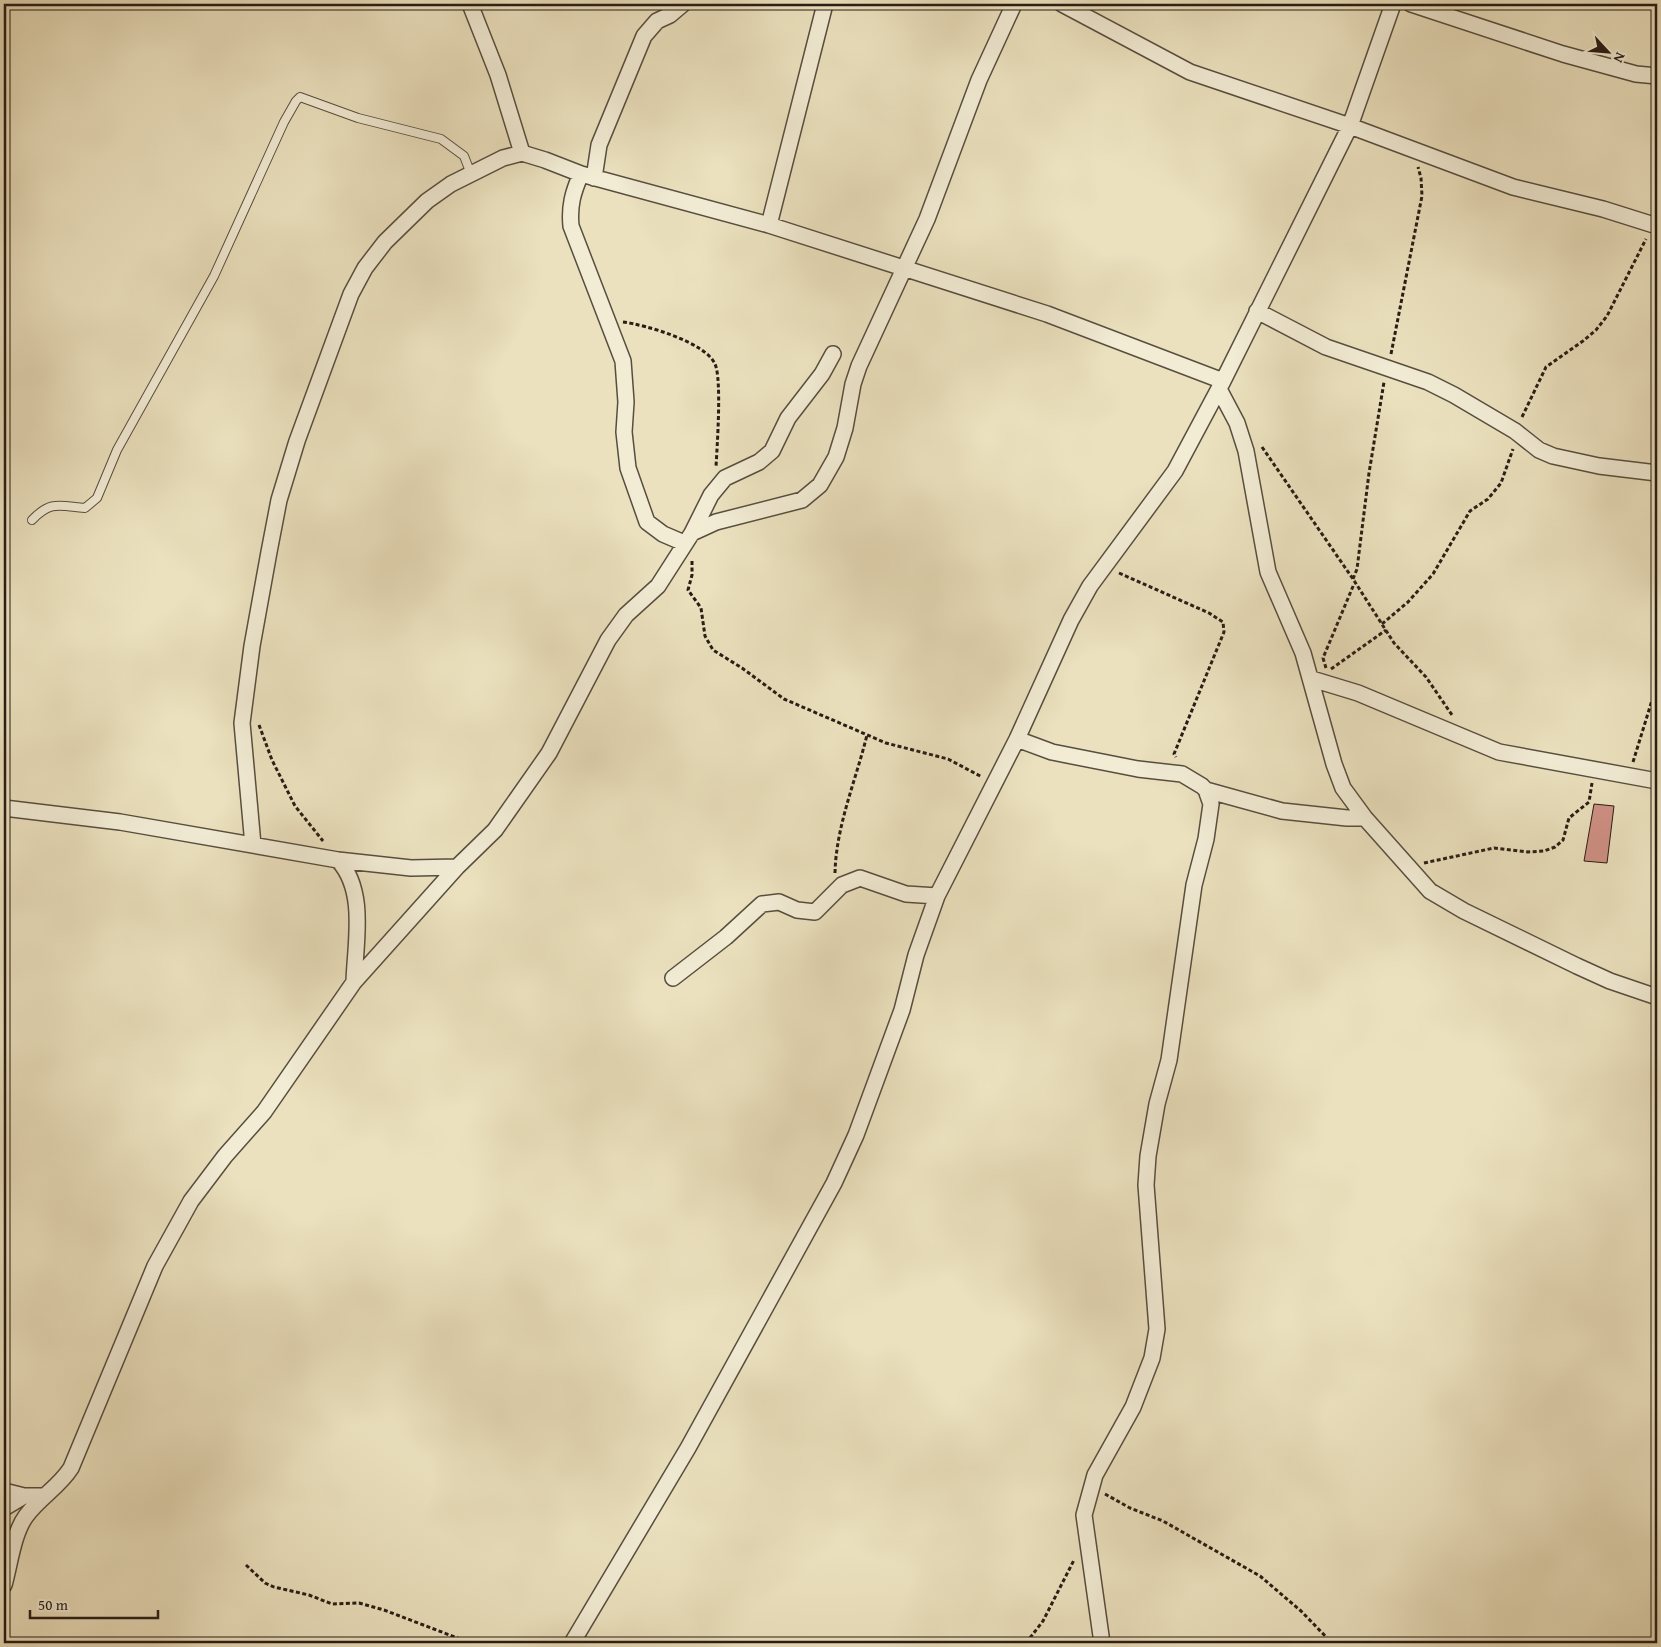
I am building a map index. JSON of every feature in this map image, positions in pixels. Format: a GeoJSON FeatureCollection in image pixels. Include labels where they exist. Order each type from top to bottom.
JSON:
{"type":"FeatureCollection","features":[{"type":"Feature","properties":{"kind":"street"},"geometry":{"type":"LineString","coordinates":[[470,4],[498,74],[522,153]]}},
{"type":"Feature","properties":{"kind":"street"},"geometry":{"type":"LineString","coordinates":[[683,4],[670,16],[657,21],[644,36],[588,176],[573,193],[570,210],[571,226],[623,361],[626,402],[624,432],[628,468],[647,522],[663,534],[688,538],[716,522],[802,500],[820,485],[836,457],[845,428],[858,366],[927,218],[979,80],[1014,4]]}},
{"type":"Feature","properties":{"kind":"street"},"geometry":{"type":"LineString","coordinates":[[769,225],[825,4]]}},
{"type":"Feature","properties":{"kind":"street"},"geometry":{"type":"LineString","coordinates":[[1062,4],[1190,72],[1350,126],[1513,187],[1603,209],[1655,226]]}},
{"type":"Feature","properties":{"kind":"street"},"geometry":{"type":"LineString","coordinates":[[572,1643],[688,1448],[834,1183],[856,1135],[898,1019],[916,955],[937,896],[1017,739],[1071,620],[1104,567],[1175,471],[1221,385],[1350,126],[1393,4]]}},
{"type":"Feature","properties":{"kind":"street"},"geometry":{"type":"LineString","coordinates":[[1411,4],[1571,56],[1636,74],[1657,76]]}},
{"type":"Feature","properties":{"kind":"street"},"geometry":{"type":"LineString","coordinates":[[253,845],[242,723],[252,646],[279,500],[297,441],[351,294],[364,268],[385,242],[427,201],[503,158],[522,153],[588,176],[769,225],[1048,314],[1221,385],[1237,423],[1246,451],[1268,572],[1312,679],[1343,788],[1365,818],[1430,891],[1464,911],[1610,981],[1657,997]]}},
{"type":"Feature","properties":{"kind":"street"},"geometry":{"type":"LineString","coordinates":[[1257,311],[1326,347],[1428,382],[1462,399],[1516,432],[1539,450],[1554,456],[1624,470],[1657,474]]}},
{"type":"Feature","properties":{"kind":"street"},"geometry":{"type":"LineString","coordinates":[[4,1585],[22,1523],[44,1496],[62,1482],[71,1468],[155,1266],[191,1201],[225,1156],[264,1112],[354,982],[456,867],[496,830],[550,753],[608,640],[626,615],[658,586],[688,538],[711,495],[725,478],[759,462],[772,451],[788,418],[822,374],[833,354]]}},
{"type":"Feature","properties":{"kind":"street"},"geometry":{"type":"LineString","coordinates":[[1312,679],[1358,692],[1499,752],[1657,781]]}},
{"type":"Feature","properties":{"kind":"street"},"geometry":{"type":"LineString","coordinates":[[1017,739],[1052,752],[1138,769],[1182,774],[1206,790],[1282,811],[1347,818],[1365,818]]}},
{"type":"Feature","properties":{"kind":"street"},"geometry":{"type":"LineString","coordinates":[[1102,1643],[1084,1515],[1094,1475],[1133,1407],[1152,1358],[1157,1329],[1146,1185],[1148,1156],[1157,1104],[1169,1060],[1194,885],[1206,840],[1211,804],[1206,790]]}},
{"type":"Feature","properties":{"kind":"street"},"geometry":{"type":"LineString","coordinates":[[7,806],[120,822],[338,860],[411,868],[456,867]]}},
{"type":"Feature","properties":{"kind":"street"},"geometry":{"type":"LineString","coordinates":[[338,860],[345,868],[354,894],[357,919],[354,982]]}},
{"type":"Feature","properties":{"kind":"street"},"geometry":{"type":"LineString","coordinates":[[674,978],[726,937],[762,904],[780,902],[797,910],[815,912],[842,885],[860,878],[906,894],[937,896]]}},
{"type":"Feature","properties":{"kind":"street"},"geometry":{"type":"LineString","coordinates":[[4,1491],[24,1496],[44,1496]]}},
{"type":"Feature","properties":{"kind":"street"},"geometry":{"type":"LineString","coordinates":[[4,1508],[24,1496]]}},
{"type":"Feature","properties":{"kind":"lane"},"geometry":{"type":"LineString","coordinates":[[32,520],[49,506],[59,505],[85,508],[97,498],[117,450],[214,276],[284,122],[300,97],[358,118],[441,139],[464,156],[472,174]]}},
{"type":"Feature","properties":{"kind":"path"},"geometry":{"type":"LineString","coordinates":[[1386,630],[1326,672],[1323,658],[1358,569],[1369,473],[1386,369],[1422,196],[1421,178],[1416,163],[1407,148]]}},
{"type":"Feature","properties":{"kind":"path"},"geometry":{"type":"LineString","coordinates":[[1382,624],[1420,590],[1433,574],[1470,511],[1488,499],[1501,482],[1516,432],[1546,367],[1583,341],[1596,330],[1607,316],[1655,226]]}},
{"type":"Feature","properties":{"kind":"path"},"geometry":{"type":"LineString","coordinates":[[608,320],[633,323],[680,339],[710,358],[715,364],[717,373],[717,437],[715,471],[711,495]]}},
{"type":"Feature","properties":{"kind":"path"},"geometry":{"type":"LineString","coordinates":[[1260,445],[1386,630],[1441,696],[1462,736]]}},
{"type":"Feature","properties":{"kind":"path"},"geometry":{"type":"LineString","coordinates":[[692,559],[692,575],[688,590],[701,608],[705,636],[714,650],[784,699],[867,735],[910,751],[948,759],[975,772],[992,785]]}},
{"type":"Feature","properties":{"kind":"path"},"geometry":{"type":"LineString","coordinates":[[1104,567],[1209,613],[1223,622],[1224,632],[1174,754],[1182,774]]}},
{"type":"Feature","properties":{"kind":"path"},"geometry":{"type":"LineString","coordinates":[[1630,777],[1638,742],[1657,684]]}},
{"type":"Feature","properties":{"kind":"path"},"geometry":{"type":"LineString","coordinates":[[256,716],[272,760],[295,806],[338,860]]}},
{"type":"Feature","properties":{"kind":"path"},"geometry":{"type":"LineString","coordinates":[[834,893],[836,854],[867,735]]}},
{"type":"Feature","properties":{"kind":"path"},"geometry":{"type":"LineString","coordinates":[[1406,864],[1443,861],[1494,848],[1528,852],[1555,847],[1563,840],[1569,818],[1589,802],[1593,770]]}},
{"type":"Feature","properties":{"kind":"path"},"geometry":{"type":"LineString","coordinates":[[1091,1486],[1130,1508],[1163,1521],[1260,1576],[1301,1611],[1332,1643]]}},
{"type":"Feature","properties":{"kind":"path"},"geometry":{"type":"LineString","coordinates":[[1026,1643],[1043,1621],[1077,1552],[1088,1536]]}},
{"type":"Feature","properties":{"kind":"path"},"geometry":{"type":"LineString","coordinates":[[246,1565],[265,1583],[274,1587],[309,1595],[332,1604],[359,1603],[384,1610],[468,1642],[478,1643]]}},
{"type":"Feature","properties":{"kind":"building"},"geometry":{"type":"Polygon","coordinates":[[[1594,804],[1614,806],[1607,863],[1584,861],[1594,804]]]}}]}
